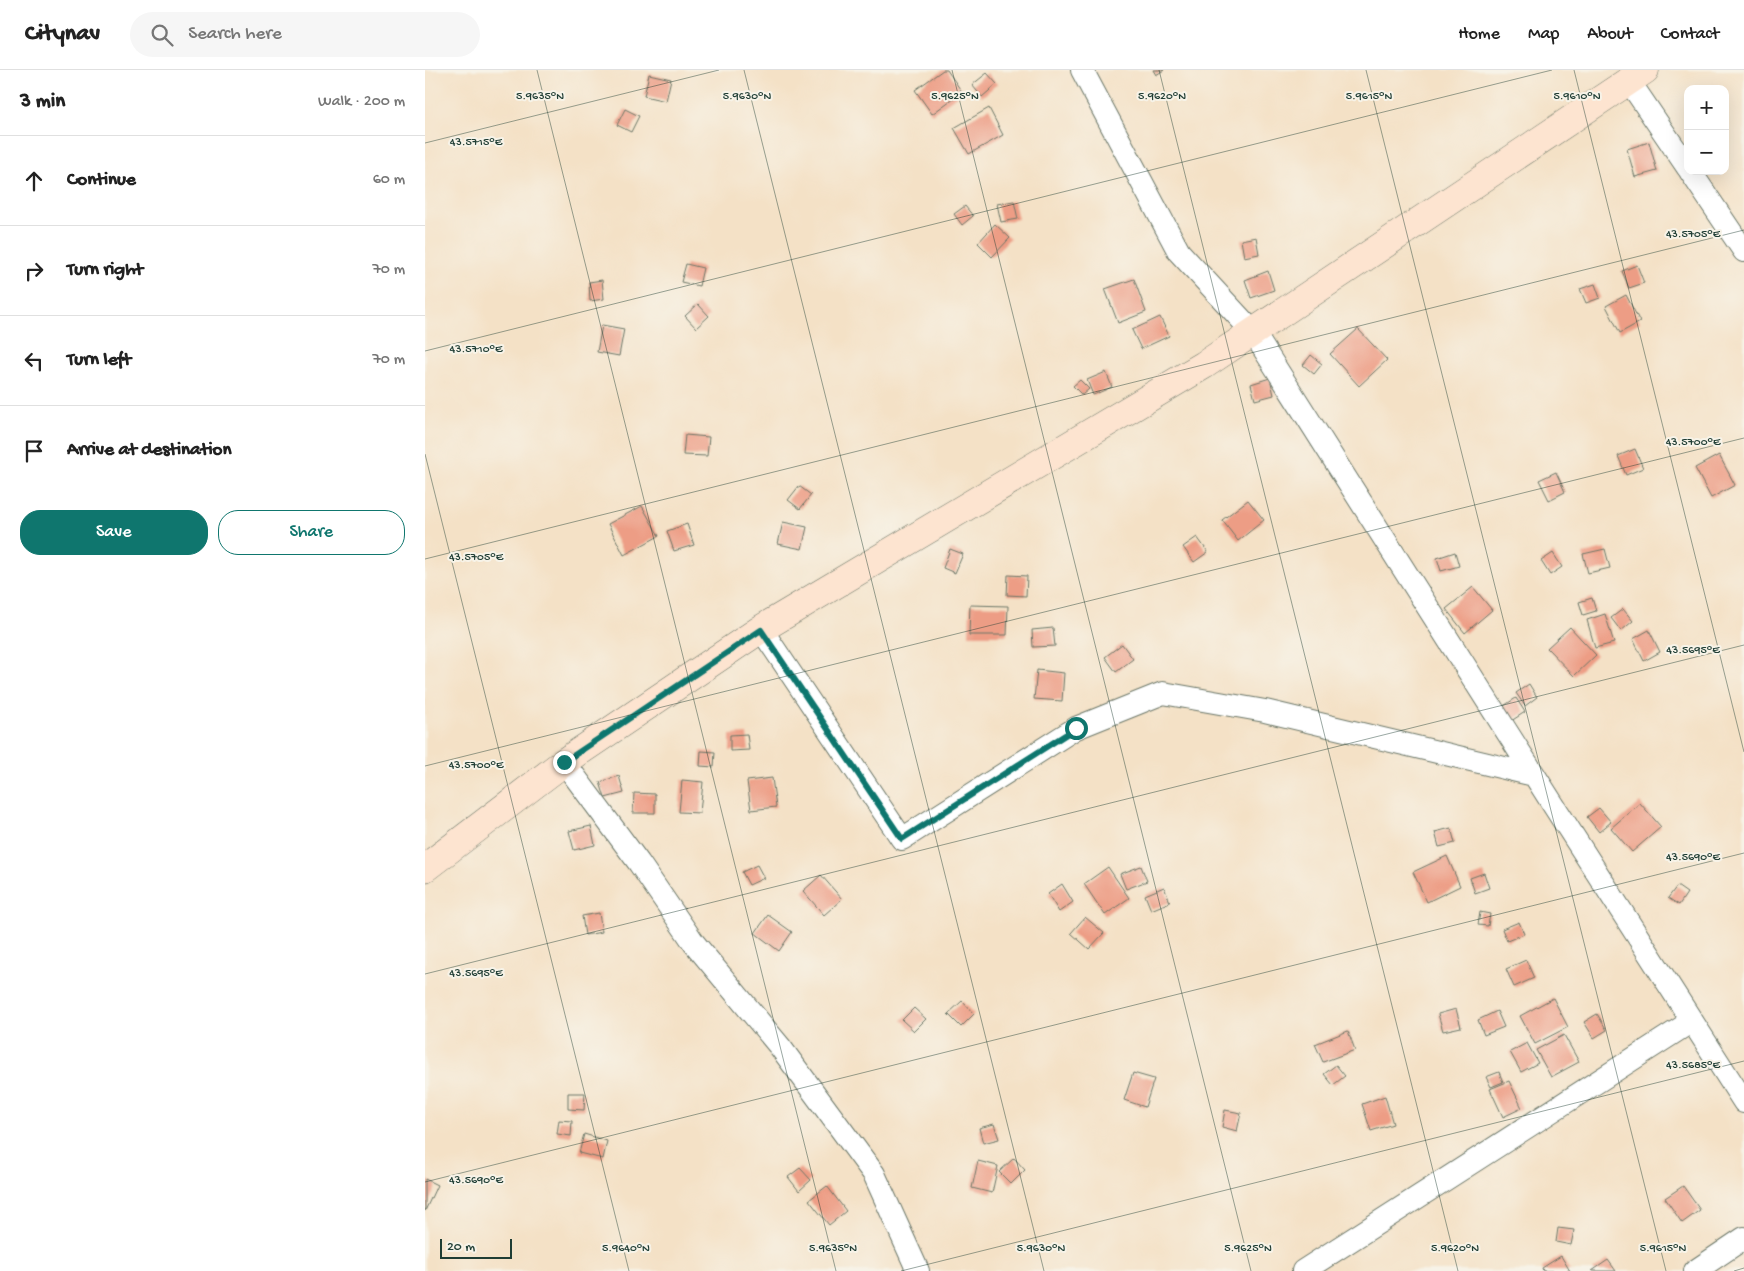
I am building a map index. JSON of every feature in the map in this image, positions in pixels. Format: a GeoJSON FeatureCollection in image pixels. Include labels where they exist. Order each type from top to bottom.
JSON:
{"type":"FeatureCollection","features":[{"type":"Feature","properties":{"kind":"street"},"geometry":{"type":"LineString","coordinates":[[1082,70],[1179,252],[1253,332],[1744,1102]]}},
{"type":"Feature","properties":{"kind":"street"},"geometry":{"type":"LineString","coordinates":[[425,868],[564,762],[761,630],[1204,364],[1637,76],[1684,161]]}},
{"type":"Feature","properties":{"kind":"street"},"geometry":{"type":"LineString","coordinates":[[1692,175],[1744,251]]}},
{"type":"Feature","properties":{"kind":"street"},"geometry":{"type":"LineString","coordinates":[[761,630],[902,839],[1076,728],[1163,693],[1265,711],[1534,775]]}},
{"type":"Feature","properties":{"kind":"street"},"geometry":{"type":"LineString","coordinates":[[564,762],[639,863],[695,943],[781,1048],[874,1174],[918,1271]]}},
{"type":"Feature","properties":{"kind":"street"},"geometry":{"type":"LineString","coordinates":[[1303,1271],[1692,1020]]}},
{"type":"Feature","properties":{"kind":"street"},"geometry":{"type":"LineString","coordinates":[[1695,1271],[1744,1238]]}},
{"type":"Feature","properties":{"kind":"building"},"geometry":{"type":"Polygon","coordinates":[[[943,70],[947,70],[962,92],[932,114],[915,90],[943,70]]]}},
{"type":"Feature","properties":{"kind":"building"},"geometry":{"type":"Polygon","coordinates":[[[1153,70],[1164,70],[1156,75],[1153,70]]]}},
{"type":"Feature","properties":{"kind":"building"},"geometry":{"type":"Polygon","coordinates":[[[987,73],[997,84],[982,97],[972,85],[987,73]]]}},
{"type":"Feature","properties":{"kind":"building"},"geometry":{"type":"Polygon","coordinates":[[[649,74],[671,79],[666,101],[644,96],[649,74]]]}},
{"type":"Feature","properties":{"kind":"building"},"geometry":{"type":"Polygon","coordinates":[[[989,108],[1003,135],[969,154],[954,128],[989,108]]]}},
{"type":"Feature","properties":{"kind":"building"},"geometry":{"type":"Polygon","coordinates":[[[625,109],[639,116],[631,132],[617,125],[625,109]]]}},
{"type":"Feature","properties":{"kind":"building"},"geometry":{"type":"Polygon","coordinates":[[[1649,142],[1657,171],[1635,177],[1627,149],[1649,142]]]}},
{"type":"Feature","properties":{"kind":"building"},"geometry":{"type":"Polygon","coordinates":[[[1014,201],[1018,219],[1001,222],[997,204],[1014,201]]]}},
{"type":"Feature","properties":{"kind":"building"},"geometry":{"type":"Polygon","coordinates":[[[965,206],[973,216],[962,225],[954,214],[965,206]]]}},
{"type":"Feature","properties":{"kind":"building"},"geometry":{"type":"Polygon","coordinates":[[[995,224],[1010,238],[992,257],[978,243],[995,224]]]}},
{"type":"Feature","properties":{"kind":"building"},"geometry":{"type":"Polygon","coordinates":[[[1256,237],[1259,254],[1244,257],[1241,240],[1256,237]]]}},
{"type":"Feature","properties":{"kind":"building"},"geometry":{"type":"Polygon","coordinates":[[[686,264],[703,268],[699,286],[681,282],[686,264]]]}},
{"type":"Feature","properties":{"kind":"building"},"geometry":{"type":"Polygon","coordinates":[[[1637,265],[1644,283],[1629,288],[1622,271],[1637,265]]]}},
{"type":"Feature","properties":{"kind":"building"},"geometry":{"type":"Polygon","coordinates":[[[1268,271],[1274,290],[1251,298],[1245,280],[1268,271]]]}},
{"type":"Feature","properties":{"kind":"building"},"geometry":{"type":"Polygon","coordinates":[[[1134,279],[1146,312],[1118,323],[1105,289],[1134,279]]]}},
{"type":"Feature","properties":{"kind":"building"},"geometry":{"type":"Polygon","coordinates":[[[602,280],[604,299],[590,301],[589,282],[602,280]]]}},
{"type":"Feature","properties":{"kind":"building"},"geometry":{"type":"Polygon","coordinates":[[[1595,284],[1600,298],[1586,303],[1580,289],[1595,284]]]}},
{"type":"Feature","properties":{"kind":"building"},"geometry":{"type":"Polygon","coordinates":[[[1626,295],[1640,322],[1620,333],[1606,306],[1626,295]]]}},
{"type":"Feature","properties":{"kind":"building"},"geometry":{"type":"Polygon","coordinates":[[[698,304],[709,316],[696,328],[685,316],[698,304]]]}},
{"type":"Feature","properties":{"kind":"building"},"geometry":{"type":"Polygon","coordinates":[[[1160,317],[1169,336],[1141,349],[1132,330],[1160,317]]]}},
{"type":"Feature","properties":{"kind":"building"},"geometry":{"type":"Polygon","coordinates":[[[602,325],[624,329],[619,356],[597,352],[602,325]]]}},
{"type":"Feature","properties":{"kind":"building"},"geometry":{"type":"Polygon","coordinates":[[[1358,329],[1387,360],[1359,386],[1330,354],[1358,329]]]}},
{"type":"Feature","properties":{"kind":"building"},"geometry":{"type":"Polygon","coordinates":[[[1311,355],[1322,364],[1314,374],[1303,365],[1311,355]]]}},
{"type":"Feature","properties":{"kind":"building"},"geometry":{"type":"Polygon","coordinates":[[[1106,372],[1112,387],[1093,395],[1087,380],[1106,372]]]}},
{"type":"Feature","properties":{"kind":"building"},"geometry":{"type":"Polygon","coordinates":[[[1270,378],[1274,395],[1255,400],[1251,384],[1270,378]]]}},
{"type":"Feature","properties":{"kind":"building"},"geometry":{"type":"Polygon","coordinates":[[[1080,380],[1089,389],[1082,395],[1073,386],[1080,380]]]}},
{"type":"Feature","properties":{"kind":"building"},"geometry":{"type":"Polygon","coordinates":[[[685,435],[709,437],[707,456],[683,455],[685,435]]]}},
{"type":"Feature","properties":{"kind":"building"},"geometry":{"type":"Polygon","coordinates":[[[1635,449],[1643,468],[1626,475],[1618,456],[1635,449]]]}},
{"type":"Feature","properties":{"kind":"building"},"geometry":{"type":"Polygon","coordinates":[[[1719,455],[1735,485],[1711,498],[1695,468],[1719,455]]]}},
{"type":"Feature","properties":{"kind":"building"},"geometry":{"type":"Polygon","coordinates":[[[1556,472],[1565,492],[1549,500],[1539,480],[1556,472]]]}},
{"type":"Feature","properties":{"kind":"building"},"geometry":{"type":"Polygon","coordinates":[[[799,486],[811,495],[800,509],[788,500],[799,486]]]}},
{"type":"Feature","properties":{"kind":"building"},"geometry":{"type":"Polygon","coordinates":[[[1248,500],[1264,520],[1238,541],[1222,520],[1248,500]]]}},
{"type":"Feature","properties":{"kind":"building"},"geometry":{"type":"Polygon","coordinates":[[[642,506],[659,536],[624,555],[608,524],[642,506]]]}},
{"type":"Feature","properties":{"kind":"building"},"geometry":{"type":"Polygon","coordinates":[[[783,522],[807,527],[802,549],[778,544],[783,522]]]}},
{"type":"Feature","properties":{"kind":"building"},"geometry":{"type":"Polygon","coordinates":[[[687,524],[694,545],[674,551],[667,531],[687,524]]]}},
{"type":"Feature","properties":{"kind":"building"},"geometry":{"type":"Polygon","coordinates":[[[1197,537],[1208,552],[1194,562],[1183,547],[1197,537]]]}},
{"type":"Feature","properties":{"kind":"building"},"geometry":{"type":"Polygon","coordinates":[[[950,549],[963,554],[955,573],[943,568],[950,549]]]}},
{"type":"Feature","properties":{"kind":"building"},"geometry":{"type":"Polygon","coordinates":[[[1605,549],[1610,568],[1588,573],[1583,554],[1605,549]]]}},
{"type":"Feature","properties":{"kind":"building"},"geometry":{"type":"Polygon","coordinates":[[[1455,552],[1459,566],[1441,571],[1437,558],[1455,552]]]}},
{"type":"Feature","properties":{"kind":"building"},"geometry":{"type":"Polygon","coordinates":[[[1553,553],[1562,567],[1550,575],[1541,561],[1553,553]]]}},
{"type":"Feature","properties":{"kind":"building"},"geometry":{"type":"Polygon","coordinates":[[[1008,575],[1027,576],[1026,596],[1007,595],[1008,575]]]}},
{"type":"Feature","properties":{"kind":"building"},"geometry":{"type":"Polygon","coordinates":[[[1473,587],[1492,610],[1465,633],[1446,609],[1473,587]]]}},
{"type":"Feature","properties":{"kind":"building"},"geometry":{"type":"Polygon","coordinates":[[[1592,598],[1596,611],[1583,615],[1579,602],[1592,598]]]}},
{"type":"Feature","properties":{"kind":"building"},"geometry":{"type":"Polygon","coordinates":[[[970,605],[1008,606],[1007,635],[969,635],[970,605]]]}},
{"type":"Feature","properties":{"kind":"building"},"geometry":{"type":"Polygon","coordinates":[[[1623,609],[1633,621],[1621,631],[1611,618],[1623,609]]]}},
{"type":"Feature","properties":{"kind":"building"},"geometry":{"type":"Polygon","coordinates":[[[1605,614],[1614,643],[1595,648],[1587,620],[1605,614]]]}},
{"type":"Feature","properties":{"kind":"building"},"geometry":{"type":"Polygon","coordinates":[[[1570,627],[1596,655],[1574,676],[1547,648],[1570,627]]]}},
{"type":"Feature","properties":{"kind":"building"},"geometry":{"type":"Polygon","coordinates":[[[1053,628],[1055,646],[1033,647],[1032,630],[1053,628]]]}},
{"type":"Feature","properties":{"kind":"building"},"geometry":{"type":"Polygon","coordinates":[[[1649,630],[1660,652],[1644,661],[1633,639],[1649,630]]]}},
{"type":"Feature","properties":{"kind":"building"},"geometry":{"type":"Polygon","coordinates":[[[1122,644],[1133,659],[1116,672],[1105,657],[1122,644]]]}},
{"type":"Feature","properties":{"kind":"building"},"geometry":{"type":"Polygon","coordinates":[[[1037,670],[1064,673],[1062,701],[1034,699],[1037,670]]]}},
{"type":"Feature","properties":{"kind":"building"},"geometry":{"type":"Polygon","coordinates":[[[1529,684],[1537,697],[1525,706],[1516,693],[1529,684]]]}},
{"type":"Feature","properties":{"kind":"building"},"geometry":{"type":"Polygon","coordinates":[[[1516,698],[1525,712],[1508,723],[1499,709],[1516,698]]]}},
{"type":"Feature","properties":{"kind":"building"},"geometry":{"type":"Polygon","coordinates":[[[747,734],[749,750],[730,751],[730,735],[747,734]]]}},
{"type":"Feature","properties":{"kind":"building"},"geometry":{"type":"Polygon","coordinates":[[[701,751],[715,752],[714,767],[700,766],[701,751]]]}},
{"type":"Feature","properties":{"kind":"building"},"geometry":{"type":"Polygon","coordinates":[[[619,776],[624,793],[605,798],[600,782],[619,776]]]}},
{"type":"Feature","properties":{"kind":"building"},"geometry":{"type":"Polygon","coordinates":[[[772,778],[776,807],[751,810],[747,781],[772,778]]]}},
{"type":"Feature","properties":{"kind":"building"},"geometry":{"type":"Polygon","coordinates":[[[682,780],[703,782],[700,813],[679,812],[682,780]]]}},
{"type":"Feature","properties":{"kind":"building"},"geometry":{"type":"Polygon","coordinates":[[[634,793],[655,794],[655,813],[633,813],[634,793]]]}},
{"type":"Feature","properties":{"kind":"building"},"geometry":{"type":"Polygon","coordinates":[[[1640,803],[1661,827],[1632,852],[1611,828],[1640,803]]]}},
{"type":"Feature","properties":{"kind":"building"},"geometry":{"type":"Polygon","coordinates":[[[1599,808],[1611,822],[1599,832],[1587,817],[1599,808]]]}},
{"type":"Feature","properties":{"kind":"building"},"geometry":{"type":"Polygon","coordinates":[[[591,826],[595,845],[574,850],[569,831],[591,826]]]}},
{"type":"Feature","properties":{"kind":"building"},"geometry":{"type":"Polygon","coordinates":[[[1451,828],[1455,843],[1439,847],[1435,832],[1451,828]]]}},
{"type":"Feature","properties":{"kind":"building"},"geometry":{"type":"Polygon","coordinates":[[[1447,856],[1460,886],[1427,902],[1413,872],[1447,856]]]}},
{"type":"Feature","properties":{"kind":"building"},"geometry":{"type":"Polygon","coordinates":[[[757,865],[764,878],[749,885],[742,872],[757,865]]]}},
{"type":"Feature","properties":{"kind":"building"},"geometry":{"type":"Polygon","coordinates":[[[1141,866],[1147,881],[1126,889],[1120,874],[1141,866]]]}},
{"type":"Feature","properties":{"kind":"building"},"geometry":{"type":"Polygon","coordinates":[[[1108,867],[1129,898],[1105,915],[1084,884],[1108,867]]]}},
{"type":"Feature","properties":{"kind":"building"},"geometry":{"type":"Polygon","coordinates":[[[1484,873],[1489,888],[1475,893],[1470,878],[1484,873]]]}},
{"type":"Feature","properties":{"kind":"building"},"geometry":{"type":"Polygon","coordinates":[[[821,875],[842,899],[824,915],[803,891],[821,875]]]}},
{"type":"Feature","properties":{"kind":"building"},"geometry":{"type":"Polygon","coordinates":[[[1062,884],[1073,902],[1059,912],[1048,894],[1062,884]]]}},
{"type":"Feature","properties":{"kind":"building"},"geometry":{"type":"Polygon","coordinates":[[[1677,886],[1687,893],[1679,905],[1668,898],[1677,886]]]}},
{"type":"Feature","properties":{"kind":"building"},"geometry":{"type":"Polygon","coordinates":[[[1164,887],[1170,902],[1151,910],[1145,895],[1164,887]]]}},
{"type":"Feature","properties":{"kind":"building"},"geometry":{"type":"Polygon","coordinates":[[[1480,912],[1490,914],[1488,926],[1478,925],[1480,912]]]}},
{"type":"Feature","properties":{"kind":"building"},"geometry":{"type":"Polygon","coordinates":[[[599,913],[602,932],[585,935],[582,916],[599,913]]]}},
{"type":"Feature","properties":{"kind":"building"},"geometry":{"type":"Polygon","coordinates":[[[768,915],[792,932],[779,951],[755,933],[768,915]]]}},
{"type":"Feature","properties":{"kind":"building"},"geometry":{"type":"Polygon","coordinates":[[[1085,917],[1104,933],[1089,949],[1071,933],[1085,917]]]}},
{"type":"Feature","properties":{"kind":"building"},"geometry":{"type":"Polygon","coordinates":[[[1519,922],[1524,934],[1507,941],[1502,929],[1519,922]]]}},
{"type":"Feature","properties":{"kind":"building"},"geometry":{"type":"Polygon","coordinates":[[[1526,960],[1534,978],[1514,987],[1506,969],[1526,960]]]}},
{"type":"Feature","properties":{"kind":"building"},"geometry":{"type":"Polygon","coordinates":[[[1553,998],[1568,1027],[1535,1044],[1520,1016],[1553,998]]]}},
{"type":"Feature","properties":{"kind":"building"},"geometry":{"type":"Polygon","coordinates":[[[962,1001],[974,1014],[961,1027],[948,1014],[962,1001]]]}},
{"type":"Feature","properties":{"kind":"building"},"geometry":{"type":"Polygon","coordinates":[[[914,1008],[926,1019],[914,1031],[902,1020],[914,1008]]]}},
{"type":"Feature","properties":{"kind":"building"},"geometry":{"type":"Polygon","coordinates":[[[1456,1009],[1461,1027],[1443,1031],[1438,1014],[1456,1009]]]}},
{"type":"Feature","properties":{"kind":"building"},"geometry":{"type":"Polygon","coordinates":[[[1497,1011],[1504,1027],[1484,1035],[1478,1020],[1497,1011]]]}},
{"type":"Feature","properties":{"kind":"building"},"geometry":{"type":"Polygon","coordinates":[[[1597,1014],[1607,1030],[1594,1038],[1584,1022],[1597,1014]]]}},
{"type":"Feature","properties":{"kind":"building"},"geometry":{"type":"Polygon","coordinates":[[[1348,1031],[1355,1050],[1323,1062],[1315,1044],[1348,1031]]]}},
{"type":"Feature","properties":{"kind":"building"},"geometry":{"type":"Polygon","coordinates":[[[1564,1035],[1579,1062],[1551,1077],[1536,1050],[1564,1035]]]}},
{"type":"Feature","properties":{"kind":"building"},"geometry":{"type":"Polygon","coordinates":[[[1527,1043],[1538,1063],[1521,1072],[1510,1052],[1527,1043]]]}},
{"type":"Feature","properties":{"kind":"building"},"geometry":{"type":"Polygon","coordinates":[[[1336,1065],[1345,1076],[1333,1085],[1324,1074],[1336,1065]]]}},
{"type":"Feature","properties":{"kind":"building"},"geometry":{"type":"Polygon","coordinates":[[[1499,1072],[1503,1082],[1491,1087],[1486,1077],[1499,1072]]]}},
{"type":"Feature","properties":{"kind":"building"},"geometry":{"type":"Polygon","coordinates":[[[1133,1073],[1154,1079],[1145,1107],[1124,1100],[1133,1073]]]}},
{"type":"Feature","properties":{"kind":"building"},"geometry":{"type":"Polygon","coordinates":[[[1509,1081],[1522,1108],[1503,1117],[1490,1089],[1509,1081]]]}},
{"type":"Feature","properties":{"kind":"building"},"geometry":{"type":"Polygon","coordinates":[[[568,1093],[585,1093],[584,1110],[568,1109],[568,1093]]]}},
{"type":"Feature","properties":{"kind":"building"},"geometry":{"type":"Polygon","coordinates":[[[1385,1096],[1393,1124],[1371,1131],[1362,1104],[1385,1096]]]}},
{"type":"Feature","properties":{"kind":"building"},"geometry":{"type":"Polygon","coordinates":[[[1225,1110],[1241,1113],[1237,1131],[1222,1127],[1225,1110]]]}},
{"type":"Feature","properties":{"kind":"building"},"geometry":{"type":"Polygon","coordinates":[[[559,1120],[572,1121],[571,1136],[557,1134],[559,1120]]]}},
{"type":"Feature","properties":{"kind":"building"},"geometry":{"type":"Polygon","coordinates":[[[994,1124],[999,1139],[983,1143],[979,1128],[994,1124]]]}},
{"type":"Feature","properties":{"kind":"building"},"geometry":{"type":"Polygon","coordinates":[[[584,1134],[607,1141],[603,1159],[579,1153],[584,1134]]]}},
{"type":"Feature","properties":{"kind":"building"},"geometry":{"type":"Polygon","coordinates":[[[1014,1158],[1025,1170],[1011,1184],[999,1172],[1014,1158]]]}},
{"type":"Feature","properties":{"kind":"building"},"geometry":{"type":"Polygon","coordinates":[[[978,1161],[998,1166],[992,1193],[972,1188],[978,1161]]]}},
{"type":"Feature","properties":{"kind":"building"},"geometry":{"type":"Polygon","coordinates":[[[800,1168],[811,1180],[799,1191],[788,1177],[800,1168]]]}},
{"type":"Feature","properties":{"kind":"building"},"geometry":{"type":"Polygon","coordinates":[[[425,1179],[437,1185],[425,1211],[425,1179]]]}},
{"type":"Feature","properties":{"kind":"building"},"geometry":{"type":"Polygon","coordinates":[[[827,1186],[846,1211],[829,1225],[809,1200],[827,1186]]]}},
{"type":"Feature","properties":{"kind":"building"},"geometry":{"type":"Polygon","coordinates":[[[1683,1186],[1700,1210],[1682,1223],[1665,1198],[1683,1186]]]}},
{"type":"Feature","properties":{"kind":"building"},"geometry":{"type":"Polygon","coordinates":[[[1558,1228],[1574,1230],[1571,1245],[1556,1242],[1558,1228]]]}},
{"type":"Feature","properties":{"kind":"building"},"geometry":{"type":"Polygon","coordinates":[[[1561,1256],[1570,1271],[1543,1271],[1542,1268],[1561,1256]]]}},
{"type":"Feature","properties":{"kind":"building"},"geometry":{"type":"Polygon","coordinates":[[[1608,1260],[1616,1271],[1592,1271],[1608,1260]]]}},
{"type":"Feature","properties":{"kind":"route"},"geometry":{"type":"LineString","coordinates":[[564,762],[761,630],[902,839],[1076,728]]}}]}
